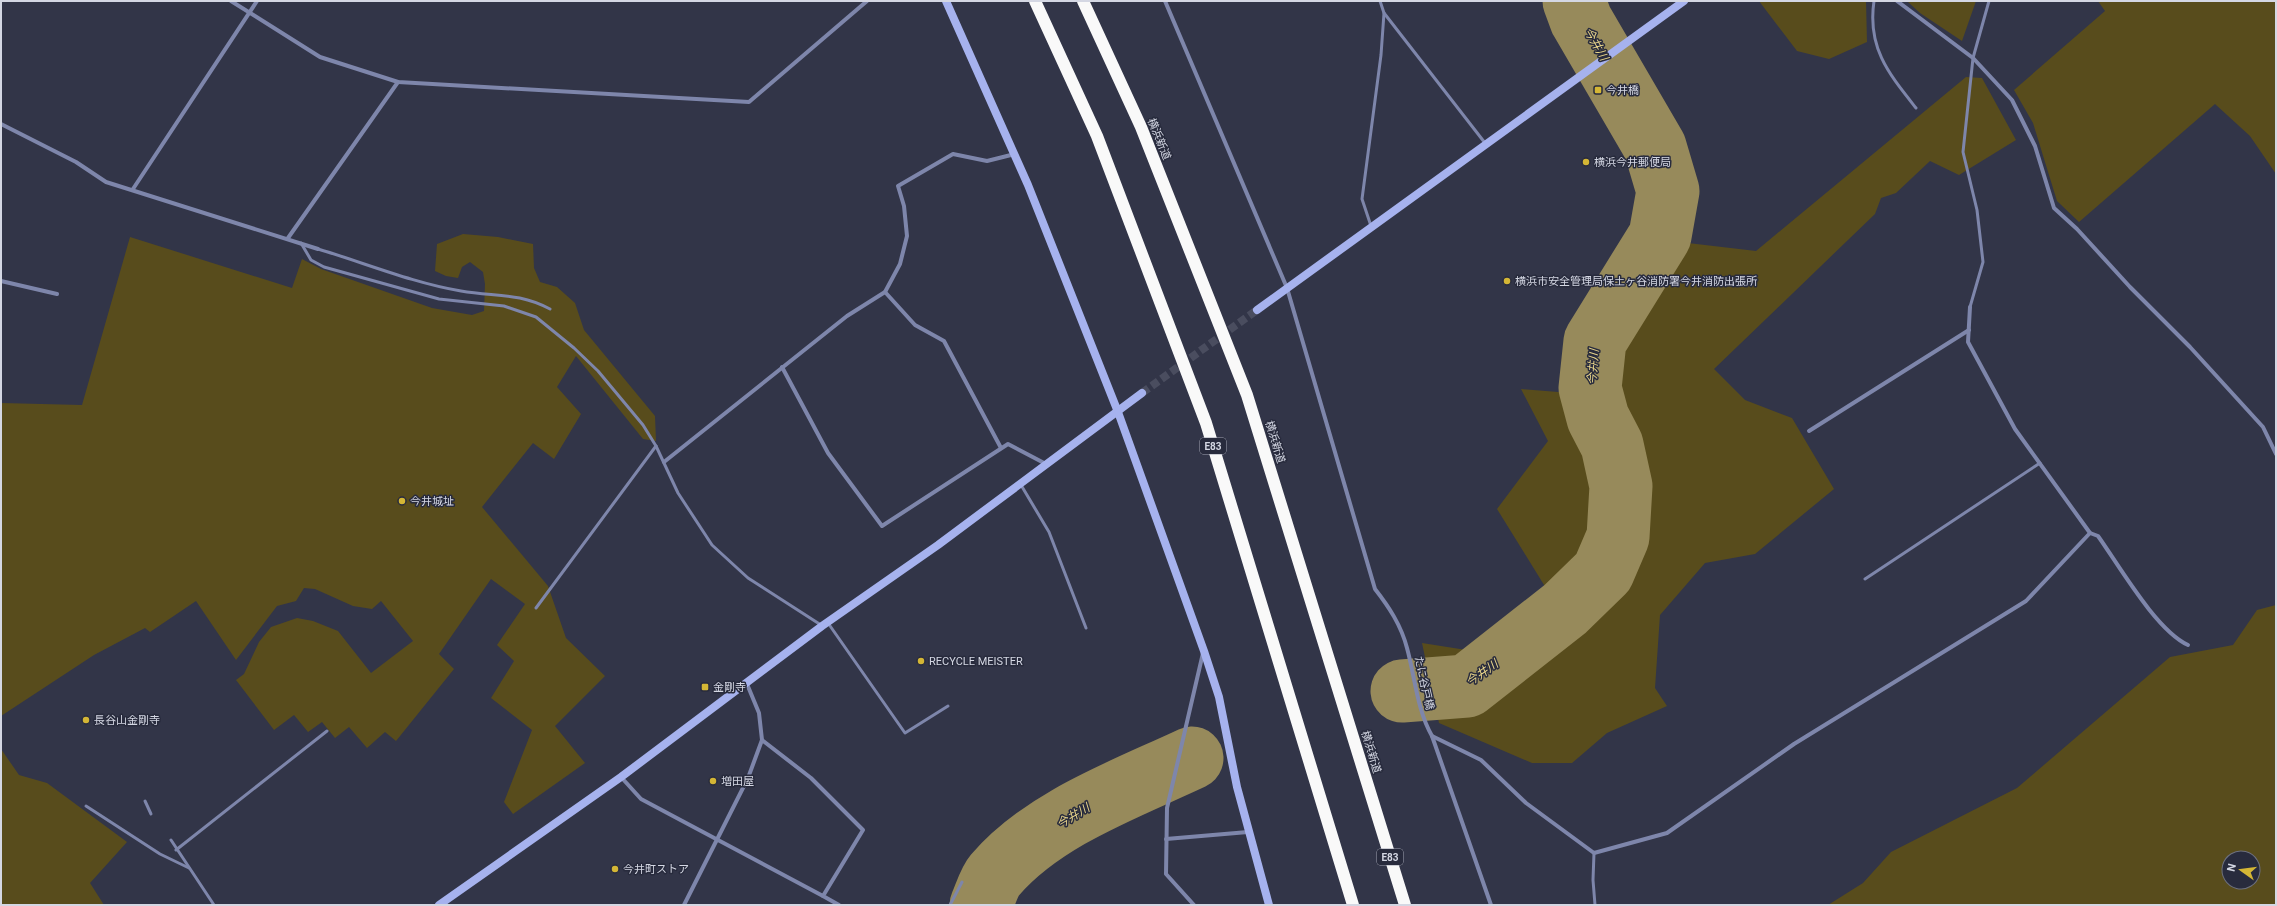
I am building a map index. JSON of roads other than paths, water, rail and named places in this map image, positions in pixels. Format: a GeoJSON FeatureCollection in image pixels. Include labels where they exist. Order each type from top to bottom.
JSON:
{"type":"FeatureCollection","features":[{"type":"Feature","properties":{"kind":"highway","name":"E83"},"geometry":{"type":"LineString","coordinates":[[1035,1],[1097,136],[1206,423],[1353,905]]}},
{"type":"Feature","properties":{"kind":"highway","name":"横浜新道"},"geometry":{"type":"LineString","coordinates":[[1083,1],[1141,127],[1247,395],[1405,905]]}},
{"type":"Feature","properties":{"kind":"highway"},"geometry":{"type":"LineString","coordinates":[[1375,808],[1414,905]]}},
{"type":"Feature","properties":{"kind":"street"},"geometry":{"type":"LineString","coordinates":[[231,1],[320,57],[398,82],[749,102],[867,1]]}},
{"type":"Feature","properties":{"kind":"street"},"geometry":{"type":"LineString","coordinates":[[133,189],[258,1]]}},
{"type":"Feature","properties":{"kind":"street"},"geometry":{"type":"LineString","coordinates":[[946,1],[1015,154],[1118,412],[1204,651],[1219,696],[1237,787],[1269,905]]}},
{"type":"Feature","properties":{"kind":"street","name":"たに谷戸橋"},"geometry":{"type":"LineString","coordinates":[[1165,1],[1287,288],[1375,589],[1394,614],[1407,646],[1425,723],[1432,736],[1491,905]]}},
{"type":"Feature","properties":{"kind":"street"},"geometry":{"type":"LineString","coordinates":[[1257,310],[1684,1]]}},
{"type":"Feature","properties":{"kind":"street"},"geometry":{"type":"LineString","coordinates":[[1897,1],[1973,58],[2012,100],[2035,146],[2054,208],[2077,229],[2130,287],[2190,347],[2263,427],[2276,454]]}},
{"type":"Feature","properties":{"kind":"street"},"geometry":{"type":"LineString","coordinates":[[288,238],[398,82]]}},
{"type":"Feature","properties":{"kind":"street"},"geometry":{"type":"LineString","coordinates":[[1,124],[76,162],[106,182],[133,189],[288,238],[318,249]]}},
{"type":"Feature","properties":{"kind":"street"},"geometry":{"type":"LineString","coordinates":[[664,462],[847,316],[885,292],[900,264],[907,236],[904,206],[898,186],[953,154],[987,161],[1015,154]]}},
{"type":"Feature","properties":{"kind":"street"},"geometry":{"type":"LineString","coordinates":[[1,281],[57,294]]}},
{"type":"Feature","properties":{"kind":"street"},"geometry":{"type":"LineString","coordinates":[[885,292],[915,325],[944,341],[1001,448]]}},
{"type":"Feature","properties":{"kind":"street"},"geometry":{"type":"LineString","coordinates":[[1970,307],[1968,342],[2008,415],[2090,533],[2098,536],[2157,620],[2175,639],[2188,645]]}},
{"type":"Feature","properties":{"kind":"street"},"geometry":{"type":"LineString","coordinates":[[1809,431],[1969,330]]}},
{"type":"Feature","properties":{"kind":"street"},"geometry":{"type":"LineString","coordinates":[[782,367],[828,453],[882,526],[1008,444],[1047,464]]}},
{"type":"Feature","properties":{"kind":"street"},"geometry":{"type":"LineString","coordinates":[[439,905],[621,777],[825,624],[938,546],[1142,393]]}},
{"type":"Feature","properties":{"kind":"street"},"geometry":{"type":"LineString","coordinates":[[1432,736],[1481,760],[1526,803],[1594,853],[1667,833],[1794,744],[2026,601],[2090,533]]}},
{"type":"Feature","properties":{"kind":"street"},"geometry":{"type":"LineString","coordinates":[[1194,905],[1166,874],[1167,808],[1190,705],[1204,651]]}},
{"type":"Feature","properties":{"kind":"street"},"geometry":{"type":"LineString","coordinates":[[684,905],[748,778],[762,740],[759,713],[747,684]]}},
{"type":"Feature","properties":{"kind":"street"},"geometry":{"type":"LineString","coordinates":[[762,740],[811,778],[863,830],[823,896]]}},
{"type":"Feature","properties":{"kind":"street"},"geometry":{"type":"LineString","coordinates":[[621,777],[641,798],[839,905]]}},
{"type":"Feature","properties":{"kind":"street"},"geometry":{"type":"LineString","coordinates":[[1166,839],[1248,832]]}},
{"type":"Feature","properties":{"kind":"lane"},"geometry":{"type":"LineString","coordinates":[[1380,1],[1384,13],[1486,145]]}},
{"type":"Feature","properties":{"kind":"lane"},"geometry":{"type":"LineString","coordinates":[[1874,1],[1874,30],[1880,57],[1916,108]]}},
{"type":"Feature","properties":{"kind":"lane"},"geometry":{"type":"LineString","coordinates":[[1970,307],[1983,262],[1977,210],[1963,152],[1973,58],[1988,1]]}},
{"type":"Feature","properties":{"kind":"lane"},"geometry":{"type":"LineString","coordinates":[[1372,227],[1362,199],[1381,55],[1384,13]]}},
{"type":"Feature","properties":{"kind":"lane"},"geometry":{"type":"LineString","coordinates":[[300,242],[311,260],[324,267],[439,299],[504,306],[536,316],[574,348],[598,371],[633,412],[656,446],[678,493],[712,545],[748,578],[825,624],[905,733],[948,706]]}},
{"type":"Feature","properties":{"kind":"lane"},"geometry":{"type":"LineString","coordinates":[[318,249],[462,292],[522,297],[550,309]]}},
{"type":"Feature","properties":{"kind":"lane"},"geometry":{"type":"LineString","coordinates":[[536,608],[656,446]]}},
{"type":"Feature","properties":{"kind":"lane"},"geometry":{"type":"LineString","coordinates":[[1865,579],[2040,463]]}},
{"type":"Feature","properties":{"kind":"lane"},"geometry":{"type":"LineString","coordinates":[[1020,484],[1049,532],[1086,628]]}},
{"type":"Feature","properties":{"kind":"lane"},"geometry":{"type":"LineString","coordinates":[[176,850],[327,731]]}},
{"type":"Feature","properties":{"kind":"lane"},"geometry":{"type":"LineString","coordinates":[[144,801],[151,814]]}},
{"type":"Feature","properties":{"kind":"lane"},"geometry":{"type":"LineString","coordinates":[[86,806],[160,854],[189,868]]}},
{"type":"Feature","properties":{"kind":"lane"},"geometry":{"type":"LineString","coordinates":[[171,840],[176,850],[214,905]]}},
{"type":"Feature","properties":{"kind":"lane"},"geometry":{"type":"LineString","coordinates":[[1594,853],[1593,880],[1595,905]]}},
{"type":"Feature","properties":{"kind":"lane"},"geometry":{"type":"LineString","coordinates":[[950,905],[962,882]]}},
{"type":"Feature","properties":{"kind":"waterway","name":"今井川"},"geometry":{"type":"LineString","coordinates":[[1402,691],[1467,686],[1565,609],[1603,572],[1618,537],[1621,486],[1612,445],[1598,418],[1590,388],[1595,341],[1660,236],[1668,191],[1655,147],[1581,20],[1574,1]]}},
{"type":"Feature","properties":{"kind":"waterway","name":"今井川"},"geometry":{"type":"LineString","coordinates":[[981,905],[989,885],[995,875],[1015,855],[1037,837],[1061,821],[1087,807],[1192,758]]}},
{"type":"Feature","properties":{"kind":"tunnel"},"geometry":{"type":"LineString","coordinates":[[1142,393],[1257,310]]}},
{"type":"Feature","properties":{"kind":"place","name":"今井橋"},"geometry":{"type":"Point","coordinates":[1598,90]}},
{"type":"Feature","properties":{"kind":"place","name":"横浜今井郵便局"},"geometry":{"type":"Point","coordinates":[1586,162]}},
{"type":"Feature","properties":{"kind":"place","name":"横浜市安全管理局保土ヶ谷消防署今井消防出張所"},"geometry":{"type":"Point","coordinates":[1507,281]}},
{"type":"Feature","properties":{"kind":"place","name":"今井城址"},"geometry":{"type":"Point","coordinates":[402,501]}},
{"type":"Feature","properties":{"kind":"place","name":"RECYCLE MEISTER"},"geometry":{"type":"Point","coordinates":[921,661]}},
{"type":"Feature","properties":{"kind":"place","name":"金剛寺"},"geometry":{"type":"Point","coordinates":[705,687]}},
{"type":"Feature","properties":{"kind":"place","name":"長谷山金剛寺"},"geometry":{"type":"Point","coordinates":[86,720]}},
{"type":"Feature","properties":{"kind":"place","name":"増田屋"},"geometry":{"type":"Point","coordinates":[713,781]}},
{"type":"Feature","properties":{"kind":"place","name":"今井町ストア"},"geometry":{"type":"Point","coordinates":[615,869]}}]}
